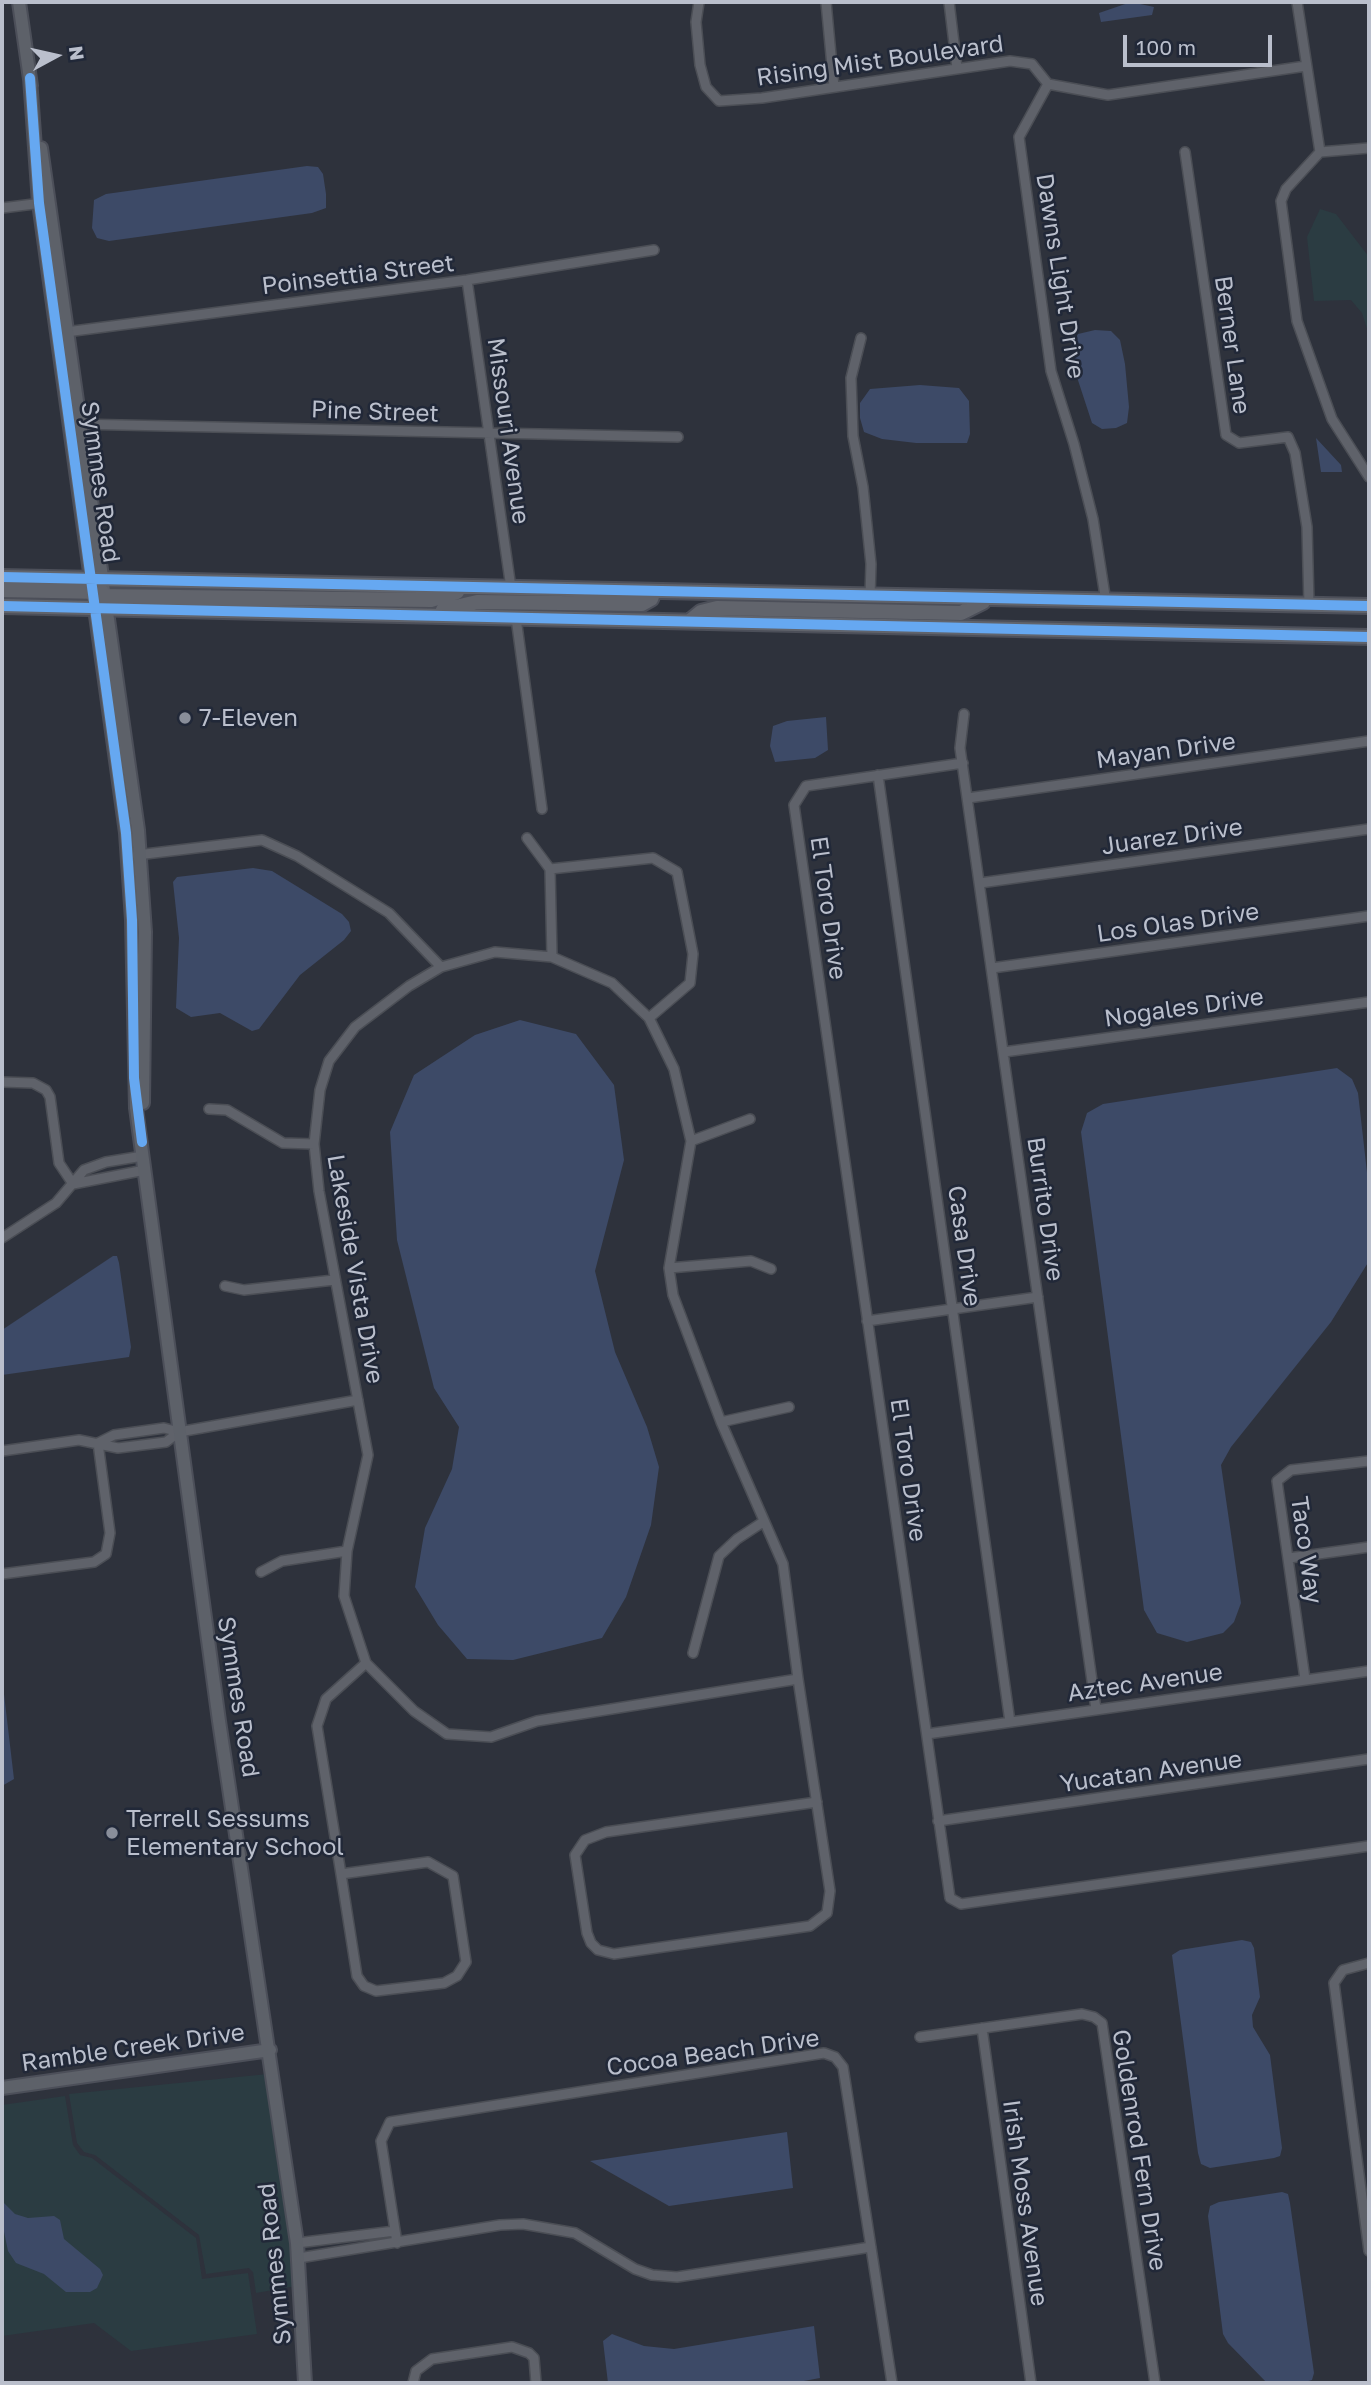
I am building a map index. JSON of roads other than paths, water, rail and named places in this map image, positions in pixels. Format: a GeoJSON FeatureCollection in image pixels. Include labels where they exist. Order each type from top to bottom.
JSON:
{"type":"FeatureCollection","features":[{"type":"Feature","properties":{"kind":"main road"},"geometry":{"type":"LineString","coordinates":[[2,577],[99,594]]}},
{"type":"Feature","properties":{"kind":"main road"},"geometry":{"type":"LineString","coordinates":[[2,606],[99,594],[510,588],[1369,606]]}},
{"type":"Feature","properties":{"kind":"main road"},"geometry":{"type":"LineString","coordinates":[[2,590],[424,615],[1369,637]]}},
{"type":"Feature","properties":{"kind":"main road"},"geometry":{"type":"LineString","coordinates":[[424,615],[477,602],[642,604],[651,599],[654,591]]}},
{"type":"Feature","properties":{"kind":"main road"},"geometry":{"type":"LineString","coordinates":[[690,621],[701,612],[718,608],[961,613],[988,600]]}},
{"type":"Feature","properties":{"kind":"street","name":"Symmes Road"},"geometry":{"type":"LineString","coordinates":[[19,2],[134,856],[145,957],[143,1156],[219,1721],[299,2258],[305,2383]]}},
{"type":"Feature","properties":{"kind":"street","name":"Rising Mist Boulevard"},"geometry":{"type":"LineString","coordinates":[[699,2],[696,22],[700,65],[706,87],[719,101],[1010,61],[1031,64],[1048,84],[1108,95],[1306,66]]}},
{"type":"Feature","properties":{"kind":"street"},"geometry":{"type":"LineString","coordinates":[[826,2],[834,87]]}},
{"type":"Feature","properties":{"kind":"street"},"geometry":{"type":"LineString","coordinates":[[949,2],[957,68]]}},
{"type":"Feature","properties":{"kind":"street"},"geometry":{"type":"LineString","coordinates":[[1297,2],[1320,152]]}},
{"type":"Feature","properties":{"kind":"street","name":"Dawns Light Drive"},"geometry":{"type":"LineString","coordinates":[[1048,84],[1019,137],[1051,371],[1074,444],[1093,519],[1106,602]]}},
{"type":"Feature","properties":{"kind":"street"},"geometry":{"type":"LineString","coordinates":[[1369,148],[1320,152],[1286,189],[1281,201],[1297,321],[1332,419],[1369,477]]}},
{"type":"Feature","properties":{"kind":"street","name":"Berner Lane"},"geometry":{"type":"LineString","coordinates":[[1185,152],[1226,435],[1239,443],[1287,437],[1296,453],[1307,527],[1309,606]]}},
{"type":"Feature","properties":{"kind":"street","name":"Symmes Road"},"geometry":{"type":"LineString","coordinates":[[44,203],[66,332],[76,424]]}},
{"type":"Feature","properties":{"kind":"street"},"geometry":{"type":"LineString","coordinates":[[2,208],[44,203]]}},
{"type":"Feature","properties":{"kind":"street","name":"Poinsettia Street"},"geometry":{"type":"LineString","coordinates":[[66,332],[467,280],[654,250]]}},
{"type":"Feature","properties":{"kind":"street","name":"Missouri Avenue"},"geometry":{"type":"LineString","coordinates":[[467,280],[510,588]]}},
{"type":"Feature","properties":{"kind":"street"},"geometry":{"type":"LineString","coordinates":[[860,338],[851,378],[853,436],[863,487],[871,564],[870,596]]}},
{"type":"Feature","properties":{"kind":"street","name":"Pine Street"},"geometry":{"type":"LineString","coordinates":[[76,424],[678,437]]}},
{"type":"Feature","properties":{"kind":"street"},"geometry":{"type":"LineString","coordinates":[[516,618],[542,809]]}},
{"type":"Feature","properties":{"kind":"street","name":"Burrito Drive"},"geometry":{"type":"LineString","coordinates":[[964,714],[960,748],[1096,1709]]}},
{"type":"Feature","properties":{"kind":"street","name":"Mayan Drive"},"geometry":{"type":"LineString","coordinates":[[968,798],[1369,741]]}},
{"type":"Feature","properties":{"kind":"street","name":"El Toro Drive"},"geometry":{"type":"LineString","coordinates":[[962,763],[806,786],[794,805],[950,1898],[961,1905],[1369,1846]]}},
{"type":"Feature","properties":{"kind":"street","name":"Casa Drive"},"geometry":{"type":"LineString","coordinates":[[878,775],[1010,1722]]}},
{"type":"Feature","properties":{"kind":"street","name":"Juarez Drive"},"geometry":{"type":"LineString","coordinates":[[980,883],[1369,829]]}},
{"type":"Feature","properties":{"kind":"street"},"geometry":{"type":"LineString","coordinates":[[527,838],[550,869],[552,957]]}},
{"type":"Feature","properties":{"kind":"street"},"geometry":{"type":"LineString","coordinates":[[134,856],[262,840],[297,856],[389,913],[441,967]]}},
{"type":"Feature","properties":{"kind":"street"},"geometry":{"type":"LineString","coordinates":[[550,869],[653,858],[677,872],[693,954],[690,983],[649,1018]]}},
{"type":"Feature","properties":{"kind":"street","name":"Los Olas Drive"},"geometry":{"type":"LineString","coordinates":[[992,968],[1369,916]]}},
{"type":"Feature","properties":{"kind":"street","name":"Lakeside Vista Drive"},"geometry":{"type":"LineString","coordinates":[[798,1679],[537,1721],[491,1737],[447,1734],[414,1711],[366,1663],[345,1596],[347,1551],[368,1455],[334,1280],[314,1144],[320,1090],[329,1061],[355,1027],[409,986],[441,967],[495,952],[552,957],[612,983],[649,1018],[674,1069],[691,1141],[669,1268],[673,1295],[721,1422],[783,1564],[830,1891],[827,1913],[810,1926],[614,1954],[598,1950],[591,1942],[587,1933],[575,1855],[585,1840],[607,1832],[817,1802]]}},
{"type":"Feature","properties":{"kind":"street","name":"Nogales Drive"},"geometry":{"type":"LineString","coordinates":[[1004,1052],[1369,1002]]}},
{"type":"Feature","properties":{"kind":"street"},"geometry":{"type":"LineString","coordinates":[[2,1082],[33,1083],[46,1090],[50,1097],[60,1163],[73,1184]]}},
{"type":"Feature","properties":{"kind":"street"},"geometry":{"type":"LineString","coordinates":[[209,1109],[227,1110],[283,1143],[314,1144]]}},
{"type":"Feature","properties":{"kind":"street"},"geometry":{"type":"LineString","coordinates":[[691,1141],[750,1119]]}},
{"type":"Feature","properties":{"kind":"street"},"geometry":{"type":"LineString","coordinates":[[2,1238],[56,1203],[84,1170],[106,1162],[143,1156]]}},
{"type":"Feature","properties":{"kind":"street"},"geometry":{"type":"LineString","coordinates":[[73,1184],[145,1170]]}},
{"type":"Feature","properties":{"kind":"street"},"geometry":{"type":"LineString","coordinates":[[669,1268],[751,1261],[771,1269]]}},
{"type":"Feature","properties":{"kind":"street"},"geometry":{"type":"LineString","coordinates":[[225,1286],[244,1290],[334,1280]]}},
{"type":"Feature","properties":{"kind":"street"},"geometry":{"type":"LineString","coordinates":[[867,1321],[1038,1297]]}},
{"type":"Feature","properties":{"kind":"street"},"geometry":{"type":"LineString","coordinates":[[2,1451],[79,1440],[118,1448],[166,1442],[180,1432],[358,1400]]}},
{"type":"Feature","properties":{"kind":"street"},"geometry":{"type":"LineString","coordinates":[[721,1422],[789,1407]]}},
{"type":"Feature","properties":{"kind":"street"},"geometry":{"type":"LineString","coordinates":[[2,1574],[94,1562],[106,1554],[110,1533],[98,1443]]}},
{"type":"Feature","properties":{"kind":"street","name":"Taco Way"},"geometry":{"type":"LineString","coordinates":[[1305,1679],[1277,1481],[1291,1470],[1369,1461]]}},
{"type":"Feature","properties":{"kind":"street"},"geometry":{"type":"LineString","coordinates":[[693,1653],[719,1556],[737,1539],[764,1522]]}},
{"type":"Feature","properties":{"kind":"street"},"geometry":{"type":"LineString","coordinates":[[1289,1558],[1369,1547]]}},
{"type":"Feature","properties":{"kind":"street"},"geometry":{"type":"LineString","coordinates":[[261,1572],[282,1561],[347,1551]]}},
{"type":"Feature","properties":{"kind":"street"},"geometry":{"type":"LineString","coordinates":[[341,1874],[428,1862],[453,1876],[466,1962],[457,1976],[444,1983],[376,1991],[364,1986],[357,1976],[317,1726],[326,1699],[366,1663]]}},
{"type":"Feature","properties":{"kind":"street","name":"Aztec Avenue"},"geometry":{"type":"LineString","coordinates":[[927,1734],[1369,1671]]}},
{"type":"Feature","properties":{"kind":"street","name":"Yucatan Avenue"},"geometry":{"type":"LineString","coordinates":[[938,1821],[1369,1759]]}},
{"type":"Feature","properties":{"kind":"street"},"geometry":{"type":"LineString","coordinates":[[1369,1963],[1343,1970],[1334,1983],[1369,2251]]}},
{"type":"Feature","properties":{"kind":"street","name":"Goldenrod Fern Drive"},"geometry":{"type":"LineString","coordinates":[[920,2037],[1082,2014],[1094,2017],[1102,2024],[1155,2383]]}},
{"type":"Feature","properties":{"kind":"street","name":"Irish Moss Avenue"},"geometry":{"type":"LineString","coordinates":[[982,2028],[1031,2383]]}},
{"type":"Feature","properties":{"kind":"street","name":"Ramble Creek Drive"},"geometry":{"type":"LineString","coordinates":[[2,2088],[270,2050]]}},
{"type":"Feature","properties":{"kind":"street","name":"Cocoa Beach Drive"},"geometry":{"type":"LineString","coordinates":[[397,2243],[381,2141],[390,2122],[824,2053],[835,2057],[843,2067],[892,2383]]}},
{"type":"Feature","properties":{"kind":"street"},"geometry":{"type":"LineString","coordinates":[[299,2258],[500,2225],[548,2227],[590,2240],[635,2269],[652,2275],[677,2277],[871,2247]]}},
{"type":"Feature","properties":{"kind":"street"},"geometry":{"type":"LineString","coordinates":[[297,2243],[395,2231]]}},
{"type":"Feature","properties":{"kind":"street"},"geometry":{"type":"LineString","coordinates":[[358,2234],[360,2248]]}},
{"type":"Feature","properties":{"kind":"street"},"geometry":{"type":"LineString","coordinates":[[413,2383],[416,2371],[432,2359],[512,2347],[529,2353],[534,2358],[536,2383]]}},
{"type":"Feature","properties":{"kind":"water"},"geometry":{"type":"Polygon","coordinates":[[[1131,2],[1154,7],[1152,15],[1101,22],[1099,13],[1131,2]]]}},
{"type":"Feature","properties":{"kind":"water"},"geometry":{"type":"Polygon","coordinates":[[[307,166],[318,167],[323,174],[326,194],[326,208],[312,213],[109,241],[97,238],[92,228],[94,200],[106,194],[307,166]]]}},
{"type":"Feature","properties":{"kind":"water"},"geometry":{"type":"Polygon","coordinates":[[[1095,330],[1111,331],[1120,340],[1129,407],[1127,423],[1116,428],[1102,429],[1092,423],[1074,368],[1071,346],[1078,334],[1095,330]]]}},
{"type":"Feature","properties":{"kind":"water"},"geometry":{"type":"Polygon","coordinates":[[[920,385],[959,388],[969,401],[970,434],[967,443],[916,443],[882,439],[864,432],[860,403],[870,389],[920,385]]]}},
{"type":"Feature","properties":{"kind":"water"},"geometry":{"type":"Polygon","coordinates":[[[1316,438],[1341,465],[1342,472],[1321,472],[1316,438]]]}},
{"type":"Feature","properties":{"kind":"water"},"geometry":{"type":"Polygon","coordinates":[[[826,717],[828,750],[815,758],[775,762],[770,746],[773,726],[787,721],[826,717]]]}},
{"type":"Feature","properties":{"kind":"water"},"geometry":{"type":"Polygon","coordinates":[[[253,868],[272,871],[342,914],[349,922],[351,931],[344,940],[300,975],[259,1029],[252,1031],[220,1013],[191,1017],[176,1008],[179,938],[173,882],[177,877],[253,868]]]}},
{"type":"Feature","properties":{"kind":"water"},"geometry":{"type":"Polygon","coordinates":[[[520,1020],[576,1034],[614,1085],[624,1160],[595,1271],[615,1352],[647,1427],[659,1467],[651,1525],[626,1597],[602,1638],[513,1660],[467,1659],[438,1625],[415,1587],[425,1528],[452,1469],[459,1427],[434,1388],[397,1240],[390,1132],[414,1075],[475,1035],[520,1020]]]}},
{"type":"Feature","properties":{"kind":"water"},"geometry":{"type":"Polygon","coordinates":[[[1337,1068],[1352,1079],[1358,1093],[1369,1190],[1369,1261],[1331,1322],[1231,1447],[1221,1465],[1241,1603],[1234,1622],[1223,1633],[1187,1642],[1157,1633],[1144,1610],[1081,1132],[1087,1113],[1103,1104],[1337,1068]]]}},
{"type":"Feature","properties":{"kind":"water"},"geometry":{"type":"Polygon","coordinates":[[[113,1256],[117,1256],[119,1263],[131,1347],[129,1357],[2,1375],[2,1330],[113,1256]]]}},
{"type":"Feature","properties":{"kind":"water"},"geometry":{"type":"Polygon","coordinates":[[[2,1677],[14,1779],[2,1786],[2,1677]]]}},
{"type":"Feature","properties":{"kind":"water"},"geometry":{"type":"Polygon","coordinates":[[[1242,1940],[1251,1942],[1254,1948],[1260,1997],[1252,2015],[1253,2027],[1270,2055],[1282,2148],[1280,2156],[1274,2158],[1210,2168],[1201,2164],[1198,2153],[1172,1955],[1180,1950],[1242,1940]]]}},
{"type":"Feature","properties":{"kind":"water"},"geometry":{"type":"Polygon","coordinates":[[[787,2132],[793,2188],[669,2206],[590,2161],[787,2132]]]}},
{"type":"Feature","properties":{"kind":"water"},"geometry":{"type":"Polygon","coordinates":[[[1282,2192],[1288,2194],[1290,2203],[1314,2373],[1312,2380],[1305,2382],[1267,2383],[1228,2343],[1223,2334],[1208,2216],[1210,2206],[1219,2202],[1282,2192]]]}},
{"type":"Feature","properties":{"kind":"water"},"geometry":{"type":"Polygon","coordinates":[[[2,2201],[15,2214],[28,2218],[54,2216],[60,2220],[64,2239],[100,2269],[103,2275],[97,2288],[90,2292],[66,2292],[44,2274],[16,2263],[8,2251],[2,2222],[2,2201]]]}},
{"type":"Feature","properties":{"kind":"water"},"geometry":{"type":"Polygon","coordinates":[[[814,2326],[820,2378],[793,2383],[608,2383],[603,2341],[612,2334],[644,2346],[674,2349],[814,2326]]]}},
{"type":"Feature","properties":{"kind":"place","name":"7-Eleven"},"geometry":{"type":"Point","coordinates":[185,718]}},
{"type":"Feature","properties":{"kind":"place","name":"Terrell Sessums Elementary School"},"geometry":{"type":"Point","coordinates":[112,1833]}}]}
